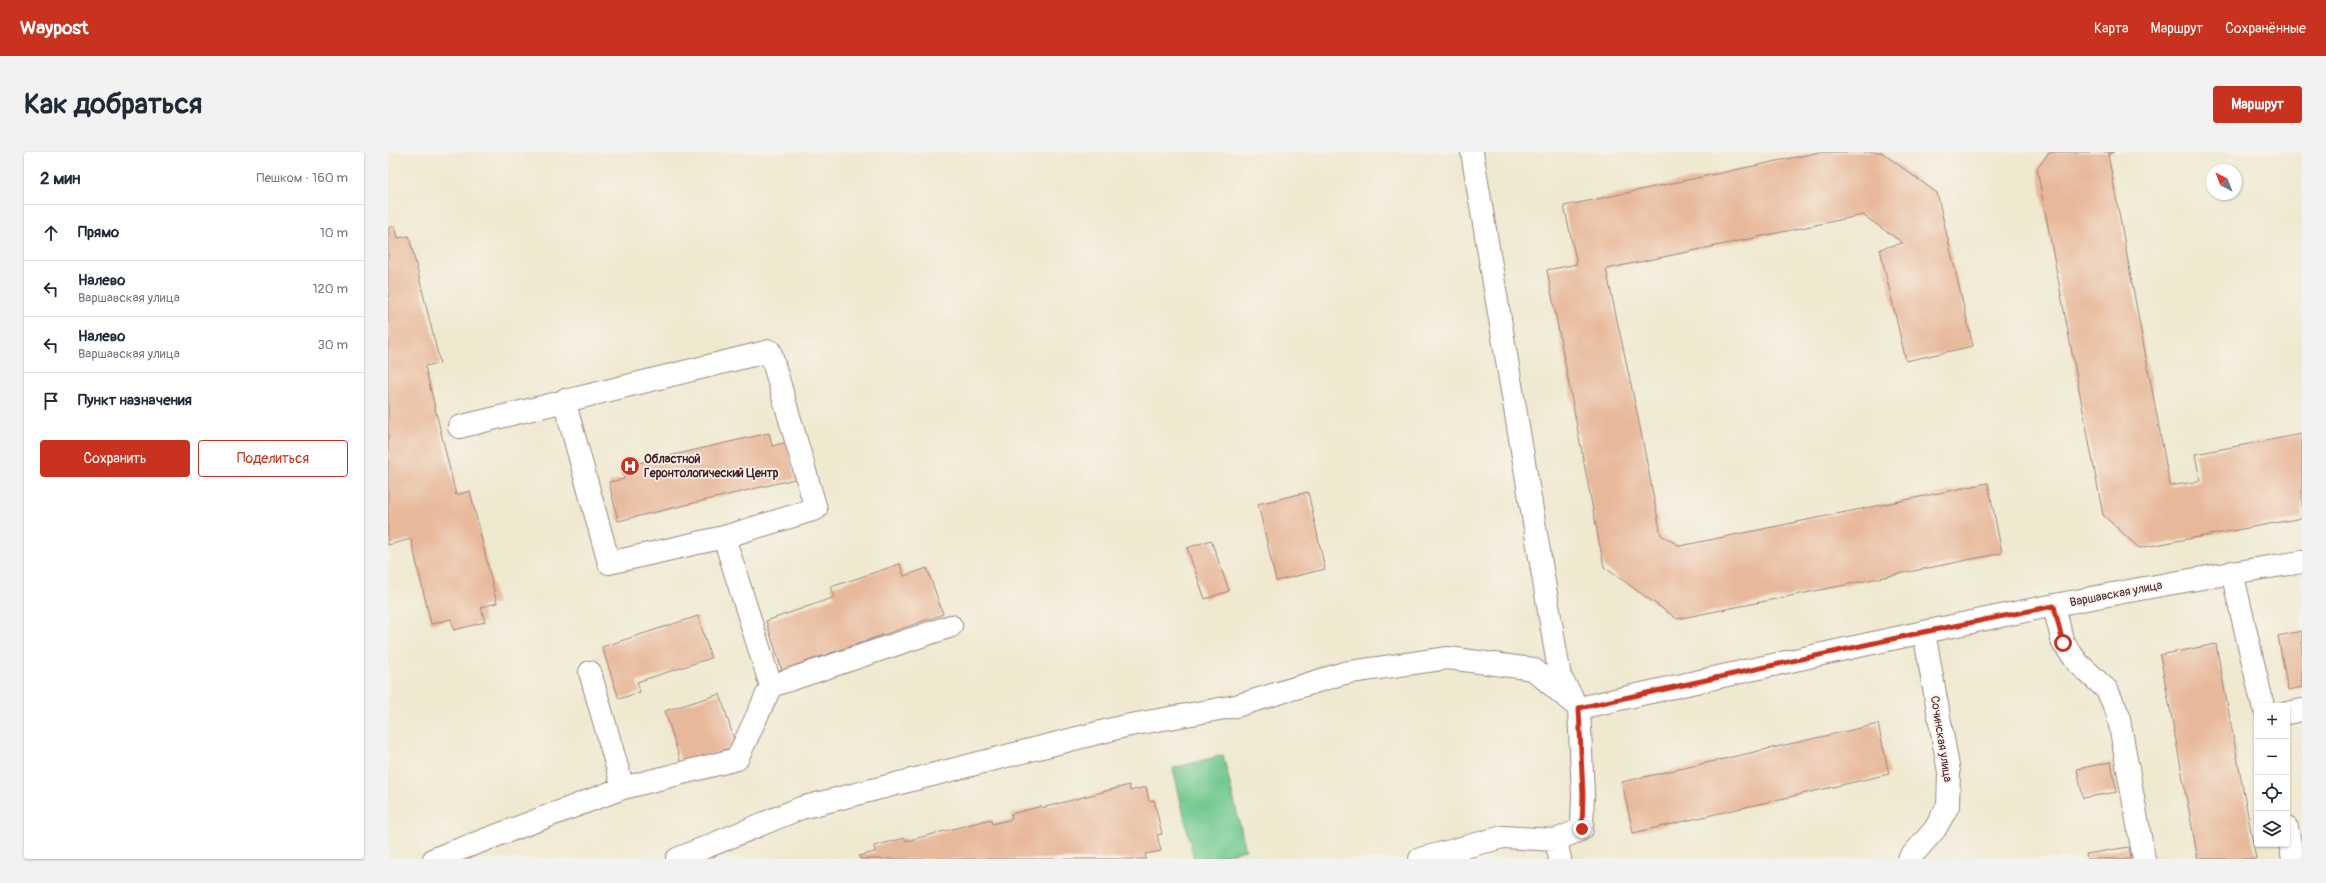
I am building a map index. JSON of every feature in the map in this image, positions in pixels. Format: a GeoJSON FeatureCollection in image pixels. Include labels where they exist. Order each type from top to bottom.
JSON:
{"type":"FeatureCollection","features":[{"type":"Feature","properties":{"kind":"street"},"geometry":{"type":"LineString","coordinates":[[1420,859],[1503,837],[1558,850],[1582,829],[1583,795],[1579,708],[1560,677],[1472,152]]}},
{"type":"Feature","properties":{"kind":"street"},"geometry":{"type":"LineString","coordinates":[[459,427],[564,400],[770,350],[816,509],[724,537],[609,563],[564,400]]}},
{"type":"Feature","properties":{"kind":"street"},"geometry":{"type":"LineString","coordinates":[[434,859],[622,788],[737,759],[772,686],[724,537]]}},
{"type":"Feature","properties":{"kind":"street","name":"Варшавская улица"},"geometry":{"type":"LineString","coordinates":[[1579,708],[1924,632],[2232,572],[2302,562]]}},
{"type":"Feature","properties":{"kind":"street"},"geometry":{"type":"LineString","coordinates":[[2232,572],[2262,703]]}},
{"type":"Feature","properties":{"kind":"street"},"geometry":{"type":"LineString","coordinates":[[2054,606],[2063,643],[2078,663],[2107,690],[2118,714],[2144,859]]}},
{"type":"Feature","properties":{"kind":"street"},"geometry":{"type":"LineString","coordinates":[[772,686],[951,626]]}},
{"type":"Feature","properties":{"kind":"street","name":"Сочинская улица"},"geometry":{"type":"LineString","coordinates":[[1909,859],[1935,828],[1948,806],[1948,772],[1924,632]]}},
{"type":"Feature","properties":{"kind":"street"},"geometry":{"type":"LineString","coordinates":[[677,859],[801,808],[1125,726],[1236,706],[1344,673],[1448,658],[1533,669],[1579,708]]}},
{"type":"Feature","properties":{"kind":"street"},"geometry":{"type":"LineString","coordinates":[[590,672],[622,788]]}},
{"type":"Feature","properties":{"kind":"street"},"geometry":{"type":"LineString","coordinates":[[2290,712],[2302,710]]}},
{"type":"Feature","properties":{"kind":"street"},"geometry":{"type":"LineString","coordinates":[[2290,844],[2293,859]]}},
{"type":"Feature","properties":{"kind":"green space"},"geometry":{"type":"Polygon","coordinates":[[[1223,755],[1246,850],[1207,859],[1194,859],[1173,768],[1223,755]]]}},
{"type":"Feature","properties":{"kind":"building"},"geometry":{"type":"Polygon","coordinates":[[[1820,152],[1881,152],[1937,193],[1973,346],[1906,361],[1880,249],[1903,243],[1863,215],[1606,269],[1638,417],[1661,535],[1680,546],[1988,483],[2002,553],[1677,619],[1604,567],[1547,270],[1577,264],[1564,206],[1820,152]]]}},
{"type":"Feature","properties":{"kind":"building"},"geometry":{"type":"Polygon","coordinates":[[[2049,152],[2114,152],[2108,154],[2170,486],[2200,481],[2195,454],[2302,434],[2302,518],[2139,548],[2103,515],[2037,169],[2049,152]]]}},
{"type":"Feature","properties":{"kind":"building"},"geometry":{"type":"Polygon","coordinates":[[[395,226],[398,238],[409,236],[440,363],[425,366],[456,495],[470,491],[497,603],[481,607],[485,622],[454,630],[451,619],[431,624],[411,539],[388,545],[388,228],[395,226]]]}},
{"type":"Feature","properties":{"kind":"building"},"geometry":{"type":"Polygon","coordinates":[[[769,433],[772,446],[787,442],[795,479],[618,521],[609,482],[624,479],[621,467],[769,433]]]}},
{"type":"Feature","properties":{"kind":"building"},"geometry":{"type":"Polygon","coordinates":[[[1308,492],[1325,569],[1276,581],[1258,504],[1308,492]]]}},
{"type":"Feature","properties":{"kind":"building"},"geometry":{"type":"Polygon","coordinates":[[[1211,540],[1229,591],[1205,599],[1187,548],[1211,540]]]}},
{"type":"Feature","properties":{"kind":"building"},"geometry":{"type":"Polygon","coordinates":[[[900,564],[904,576],[927,568],[943,614],[782,670],[766,621],[835,597],[831,587],[900,564]]]}},
{"type":"Feature","properties":{"kind":"building"},"geometry":{"type":"Polygon","coordinates":[[[698,616],[711,658],[637,682],[640,692],[619,699],[602,647],[698,616]]]}},
{"type":"Feature","properties":{"kind":"building"},"geometry":{"type":"Polygon","coordinates":[[[2302,631],[2302,687],[2288,690],[2278,636],[2302,631]]]}},
{"type":"Feature","properties":{"kind":"building"},"geometry":{"type":"Polygon","coordinates":[[[2216,644],[2256,859],[2198,859],[2160,655],[2216,644]]]}},
{"type":"Feature","properties":{"kind":"building"},"geometry":{"type":"Polygon","coordinates":[[[720,694],[736,746],[681,763],[665,711],[720,694]]]}},
{"type":"Feature","properties":{"kind":"building"},"geometry":{"type":"Polygon","coordinates":[[[1878,724],[1889,774],[1633,833],[1622,782],[1878,724]]]}},
{"type":"Feature","properties":{"kind":"building"},"geometry":{"type":"Polygon","coordinates":[[[2111,762],[2117,792],[2083,798],[2077,769],[2111,762]]]}},
{"type":"Feature","properties":{"kind":"building"},"geometry":{"type":"Polygon","coordinates":[[[1129,785],[1130,791],[1146,787],[1149,801],[1154,800],[1162,834],[1157,835],[1161,851],[1145,854],[1146,859],[860,859],[859,856],[875,852],[874,846],[905,838],[906,841],[991,819],[992,824],[1012,819],[1011,814],[1042,806],[1042,808],[1129,785]]]}},
{"type":"Feature","properties":{"kind":"building"},"geometry":{"type":"Polygon","coordinates":[[[2129,847],[2131,859],[2087,859],[2086,854],[2129,847]]]}},
{"type":"Feature","properties":{"kind":"place","name":"Областной Геронтологический Центр"},"geometry":{"type":"Point","coordinates":[630,466]}},
{"type":"Feature","properties":{"kind":"route"},"geometry":{"type":"LineString","coordinates":[[1582,829],[1583,795],[1579,708],[1924,632],[2054,606],[2063,643]]}}]}
